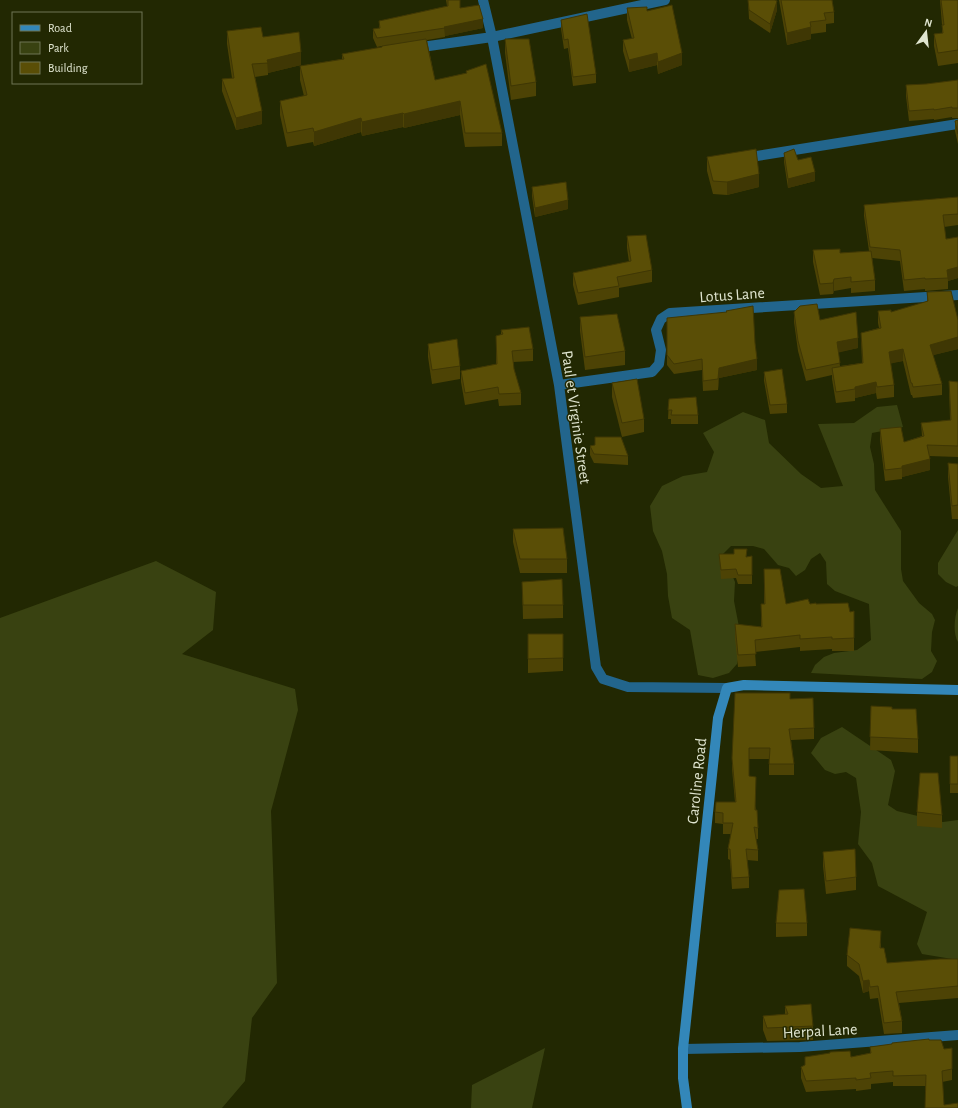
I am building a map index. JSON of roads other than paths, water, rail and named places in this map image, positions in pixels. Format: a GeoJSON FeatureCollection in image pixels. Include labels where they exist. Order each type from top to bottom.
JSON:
{"type":"FeatureCollection","features":[{"type":"Feature","properties":{"kind":"main road"},"geometry":{"type":"LineString","coordinates":[[727,688],[744,685],[958,690]]}},
{"type":"Feature","properties":{"kind":"main road","name":"Caroline Road"},"geometry":{"type":"LineString","coordinates":[[687,1108],[683,1078],[683,1049],[718,718],[727,688]]}},
{"type":"Feature","properties":{"kind":"street","name":"Paul et Virginie Street"},"geometry":{"type":"LineString","coordinates":[[483,0],[492,37],[559,385],[596,667],[603,679],[628,687],[727,688]]}},
{"type":"Feature","properties":{"kind":"street"},"geometry":{"type":"LineString","coordinates":[[405,49],[492,37],[665,0]]}},
{"type":"Feature","properties":{"kind":"street"},"geometry":{"type":"LineString","coordinates":[[732,160],[958,124]]}},
{"type":"Feature","properties":{"kind":"street","name":"Lotus Lane"},"geometry":{"type":"LineString","coordinates":[[559,385],[652,372],[659,364],[661,350],[656,330],[661,319],[670,313],[958,294]]}},
{"type":"Feature","properties":{"kind":"street","name":"Herpal Lane"},"geometry":{"type":"LineString","coordinates":[[683,1049],[800,1047],[958,1035]]}}]}
